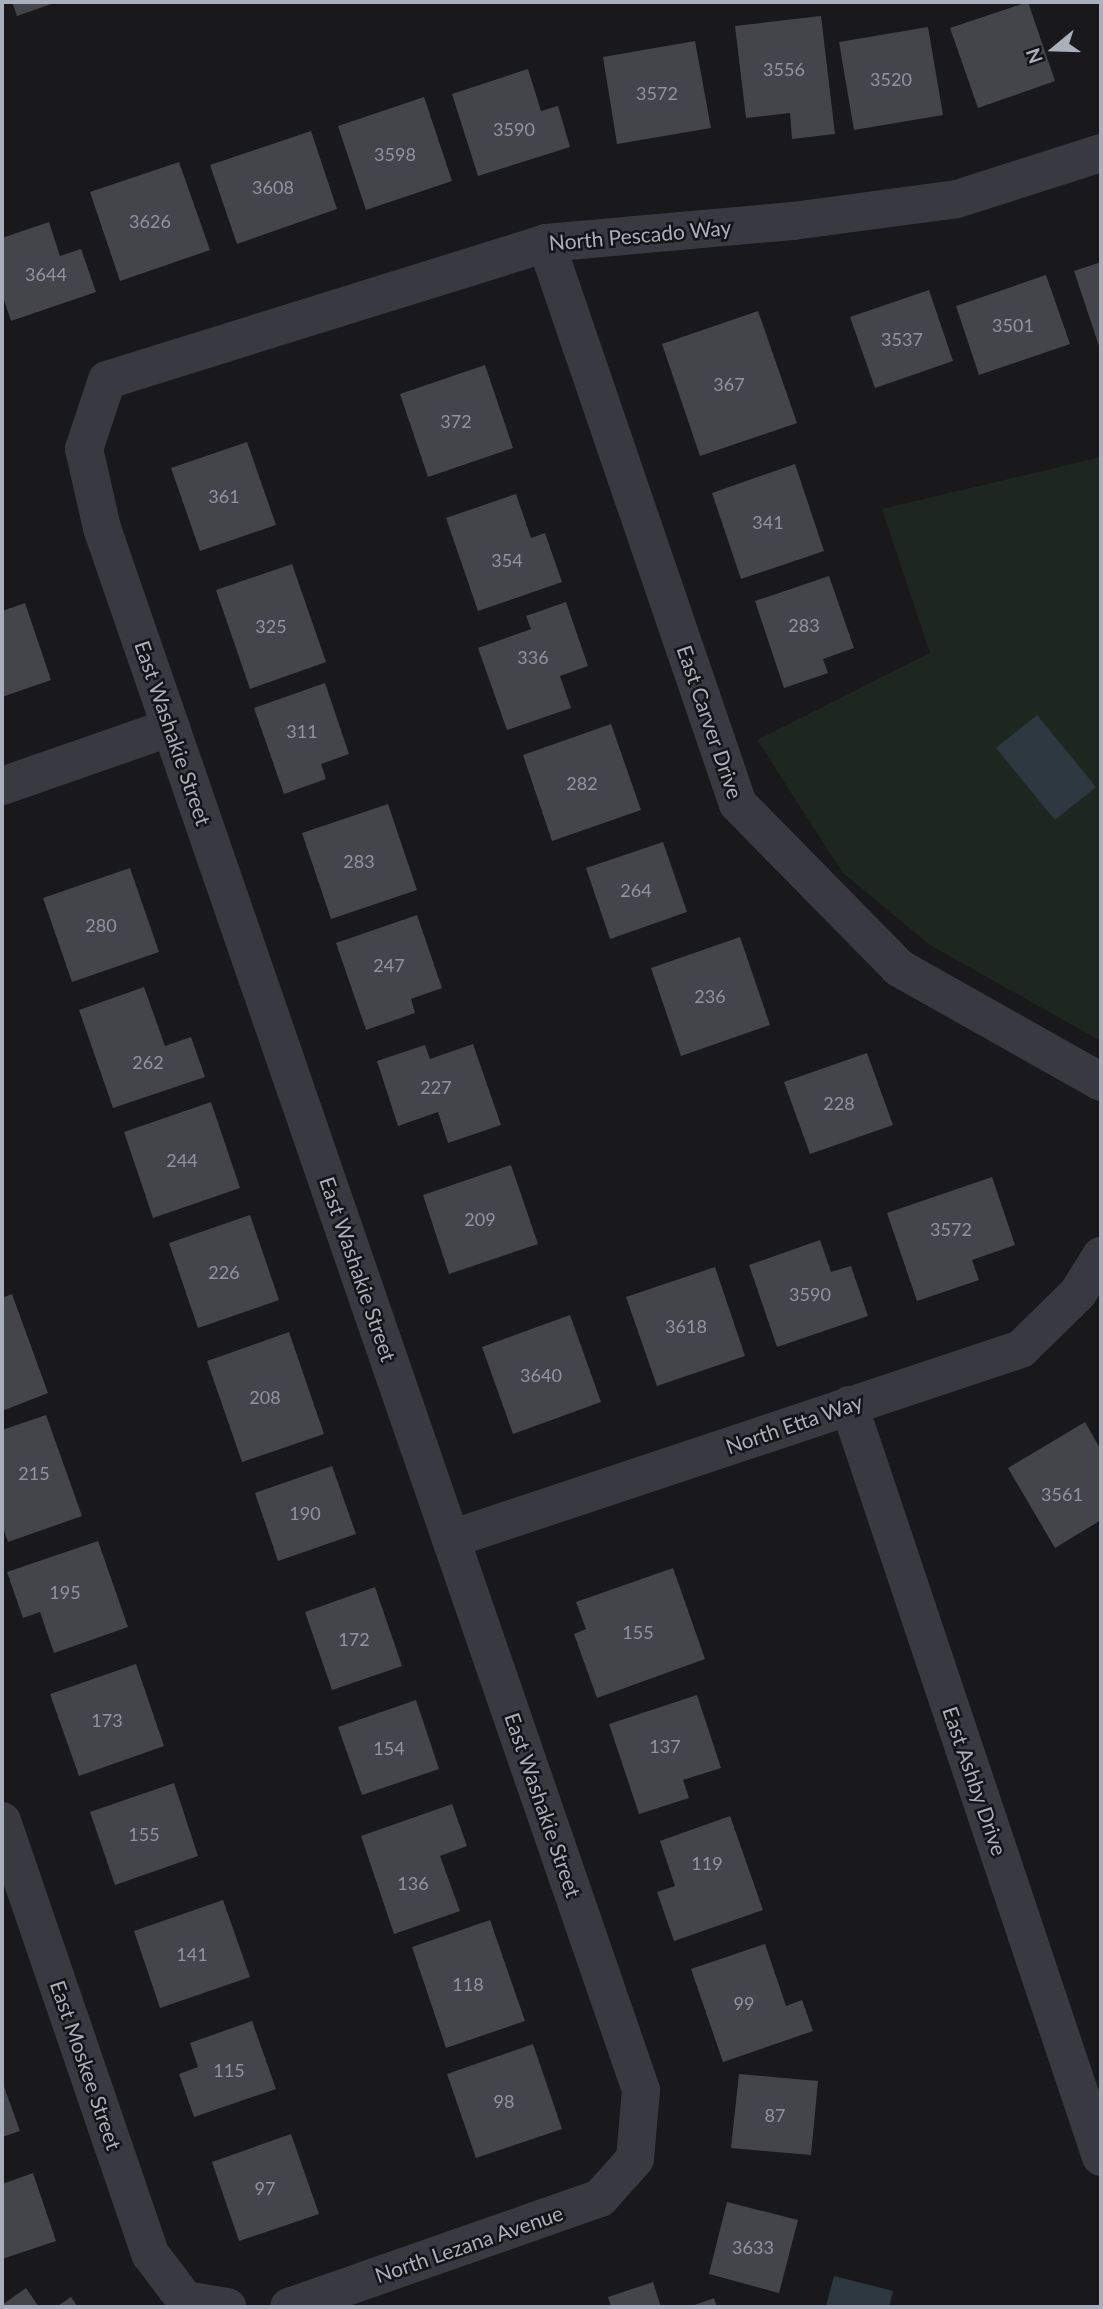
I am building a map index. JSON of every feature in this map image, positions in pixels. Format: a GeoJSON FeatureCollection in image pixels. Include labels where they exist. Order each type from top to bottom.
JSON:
{"type":"FeatureCollection","features":[{"type":"Feature","properties":{"kind":"street","name":"North Pescado Way"},"geometry":{"type":"LineString","coordinates":[[107,380],[546,243],[793,222],[957,200],[1101,153]]}},
{"type":"Feature","properties":{"kind":"street","name":"East Carver Drive"},"geometry":{"type":"LineString","coordinates":[[546,243],[738,804],[899,968],[1101,1082]]}},
{"type":"Feature","properties":{"kind":"street","name":"East Washakie Street"},"geometry":{"type":"LineString","coordinates":[[107,380],[84,449],[102,528],[641,2090],[635,2159]]}},
{"type":"Feature","properties":{"kind":"street"},"geometry":{"type":"LineString","coordinates":[[2,786],[171,727]]}},
{"type":"Feature","properties":{"kind":"street","name":"North Etta Way"},"geometry":{"type":"LineString","coordinates":[[451,1539],[1021,1349],[1079,1293],[1101,1256]]}},
{"type":"Feature","properties":{"kind":"street","name":"East Ashby Drive"},"geometry":{"type":"LineString","coordinates":[[849,1405],[1101,2157]]}},
{"type":"Feature","properties":{"kind":"street","name":"East Moskee Street"},"geometry":{"type":"LineString","coordinates":[[2,1821],[152,2255],[185,2300],[227,2307]]}},
{"type":"Feature","properties":{"kind":"street","name":"North Lezana Avenue"},"geometry":{"type":"LineString","coordinates":[[289,2307],[600,2198],[635,2159]]}},
{"type":"Feature","properties":{"kind":"shaded area"},"geometry":{"type":"Polygon","coordinates":[[[1101,457],[1101,1041],[930,945],[843,873],[757,740],[930,653],[882,509],[1101,457]]]}},
{"type":"Feature","properties":{"kind":"shaded area"},"geometry":{"type":"Polygon","coordinates":[[[1037,715],[1096,787],[1055,820],[996,748],[1037,715]]]}},
{"type":"Feature","properties":{"kind":"shaded area"},"geometry":{"type":"Polygon","coordinates":[[[834,2276],[893,2291],[889,2307],[826,2306],[834,2276]]]}},
{"type":"Feature","properties":{"kind":"building"},"geometry":{"type":"Polygon","coordinates":[[[12,2],[57,2],[17,16],[12,2]]]}},
{"type":"Feature","properties":{"kind":"building"},"geometry":{"type":"Polygon","coordinates":[[[1028,2],[1055,81],[978,108],[950,28],[1028,2]]]}},
{"type":"Feature","properties":{"kind":"building"},"geometry":{"type":"Polygon","coordinates":[[[821,16],[835,134],[792,139],[790,113],[746,118],[735,26],[821,16]]]}},
{"type":"Feature","properties":{"kind":"building"},"geometry":{"type":"Polygon","coordinates":[[[928,27],[943,115],[854,130],[839,42],[928,27]]]}},
{"type":"Feature","properties":{"kind":"building"},"geometry":{"type":"Polygon","coordinates":[[[695,41],[711,128],[617,144],[603,57],[695,41]]]}},
{"type":"Feature","properties":{"kind":"building"},"geometry":{"type":"Polygon","coordinates":[[[528,69],[541,111],[558,106],[570,147],[478,176],[452,94],[528,69]]]}},
{"type":"Feature","properties":{"kind":"building"},"geometry":{"type":"Polygon","coordinates":[[[424,97],[452,181],[366,210],[338,126],[424,97]]]}},
{"type":"Feature","properties":{"kind":"building"},"geometry":{"type":"Polygon","coordinates":[[[311,131],[337,209],[237,244],[210,165],[311,131]]]}},
{"type":"Feature","properties":{"kind":"building"},"geometry":{"type":"Polygon","coordinates":[[[179,162],[210,250],[120,281],[90,192],[179,162]]]}},
{"type":"Feature","properties":{"kind":"building"},"geometry":{"type":"Polygon","coordinates":[[[49,222],[60,256],[81,249],[96,292],[11,321],[2,294],[2,238],[49,222]]]}},
{"type":"Feature","properties":{"kind":"building"},"geometry":{"type":"Polygon","coordinates":[[[1101,262],[1101,352],[1074,271],[1101,262]]]}},
{"type":"Feature","properties":{"kind":"building"},"geometry":{"type":"Polygon","coordinates":[[[1046,275],[1070,344],[979,375],[956,306],[1046,275]]]}},
{"type":"Feature","properties":{"kind":"building"},"geometry":{"type":"Polygon","coordinates":[[[929,290],[953,361],[875,388],[850,317],[929,290]]]}},
{"type":"Feature","properties":{"kind":"building"},"geometry":{"type":"Polygon","coordinates":[[[758,311],[797,423],[700,456],[662,344],[758,311]]]}},
{"type":"Feature","properties":{"kind":"building"},"geometry":{"type":"Polygon","coordinates":[[[485,365],[513,448],[428,477],[400,394],[485,365]]]}},
{"type":"Feature","properties":{"kind":"building"},"geometry":{"type":"Polygon","coordinates":[[[247,442],[276,525],[200,551],[171,468],[247,442]]]}},
{"type":"Feature","properties":{"kind":"building"},"geometry":{"type":"Polygon","coordinates":[[[795,464],[824,551],[741,579],[712,493],[795,464]]]}},
{"type":"Feature","properties":{"kind":"building"},"geometry":{"type":"Polygon","coordinates":[[[516,494],[531,538],[545,533],[562,582],[478,611],[446,518],[516,494]]]}},
{"type":"Feature","properties":{"kind":"building"},"geometry":{"type":"Polygon","coordinates":[[[292,564],[326,662],[250,689],[216,590],[292,564]]]}},
{"type":"Feature","properties":{"kind":"building"},"geometry":{"type":"Polygon","coordinates":[[[829,576],[854,648],[823,659],[828,673],[784,688],[755,601],[829,576]]]}},
{"type":"Feature","properties":{"kind":"building"},"geometry":{"type":"Polygon","coordinates":[[[566,602],[588,666],[560,676],[571,708],[507,730],[478,648],[531,629],[526,616],[566,602]]]}},
{"type":"Feature","properties":{"kind":"building"},"geometry":{"type":"Polygon","coordinates":[[[25,603],[51,680],[2,697],[2,611],[25,603]]]}},
{"type":"Feature","properties":{"kind":"building"},"geometry":{"type":"Polygon","coordinates":[[[325,683],[349,754],[321,764],[326,779],[284,794],[254,708],[325,683]]]}},
{"type":"Feature","properties":{"kind":"building"},"geometry":{"type":"Polygon","coordinates":[[[611,724],[641,810],[552,841],[523,755],[611,724]]]}},
{"type":"Feature","properties":{"kind":"building"},"geometry":{"type":"Polygon","coordinates":[[[388,804],[417,890],[331,919],[302,833],[388,804]]]}},
{"type":"Feature","properties":{"kind":"building"},"geometry":{"type":"Polygon","coordinates":[[[663,842],[687,912],[610,939],[586,868],[663,842]]]}},
{"type":"Feature","properties":{"kind":"building"},"geometry":{"type":"Polygon","coordinates":[[[130,868],[159,952],[72,982],[43,898],[130,868]]]}},
{"type":"Feature","properties":{"kind":"building"},"geometry":{"type":"Polygon","coordinates":[[[417,915],[442,988],[411,999],[415,1013],[366,1030],[336,943],[417,915]]]}},
{"type":"Feature","properties":{"kind":"building"},"geometry":{"type":"Polygon","coordinates":[[[740,937],[770,1025],[681,1056],[651,968],[740,937]]]}},
{"type":"Feature","properties":{"kind":"building"},"geometry":{"type":"Polygon","coordinates":[[[144,987],[165,1046],[191,1037],[205,1077],[113,1108],[79,1010],[144,987]]]}},
{"type":"Feature","properties":{"kind":"building"},"geometry":{"type":"Polygon","coordinates":[[[473,1044],[501,1125],[448,1143],[438,1112],[398,1126],[377,1061],[425,1045],[430,1059],[473,1044]]]}},
{"type":"Feature","properties":{"kind":"building"},"geometry":{"type":"Polygon","coordinates":[[[867,1053],[893,1125],[810,1154],[784,1082],[867,1053]]]}},
{"type":"Feature","properties":{"kind":"building"},"geometry":{"type":"Polygon","coordinates":[[[211,1102],[240,1188],[153,1218],[124,1132],[211,1102]]]}},
{"type":"Feature","properties":{"kind":"building"},"geometry":{"type":"Polygon","coordinates":[[[511,1165],[538,1244],[449,1274],[423,1195],[511,1165]]]}},
{"type":"Feature","properties":{"kind":"building"},"geometry":{"type":"Polygon","coordinates":[[[992,1177],[1015,1245],[972,1260],[979,1280],[917,1301],[887,1213],[992,1177]]]}},
{"type":"Feature","properties":{"kind":"building"},"geometry":{"type":"Polygon","coordinates":[[[250,1215],[279,1300],[198,1328],[169,1243],[250,1215]]]}},
{"type":"Feature","properties":{"kind":"building"},"geometry":{"type":"Polygon","coordinates":[[[820,1240],[831,1272],[851,1266],[868,1316],[777,1347],[749,1265],[820,1240]]]}},
{"type":"Feature","properties":{"kind":"building"},"geometry":{"type":"Polygon","coordinates":[[[715,1267],[745,1356],[657,1386],[626,1297],[715,1267]]]}},
{"type":"Feature","properties":{"kind":"building"},"geometry":{"type":"Polygon","coordinates":[[[12,1294],[48,1393],[2,1411],[2,1298],[12,1294]]]}},
{"type":"Feature","properties":{"kind":"building"},"geometry":{"type":"Polygon","coordinates":[[[570,1315],[601,1402],[513,1434],[482,1347],[570,1315]]]}},
{"type":"Feature","properties":{"kind":"building"},"geometry":{"type":"Polygon","coordinates":[[[289,1332],[324,1434],[242,1462],[207,1361],[289,1332]]]}},
{"type":"Feature","properties":{"kind":"building"},"geometry":{"type":"Polygon","coordinates":[[[46,1415],[82,1516],[8,1542],[2,1525],[2,1430],[46,1415]]]}},
{"type":"Feature","properties":{"kind":"building"},"geometry":{"type":"Polygon","coordinates":[[[1085,1422],[1101,1450],[1101,1520],[1055,1548],[1008,1468],[1085,1422]]]}},
{"type":"Feature","properties":{"kind":"building"},"geometry":{"type":"Polygon","coordinates":[[[332,1466],[356,1534],[278,1561],[255,1493],[332,1466]]]}},
{"type":"Feature","properties":{"kind":"building"},"geometry":{"type":"Polygon","coordinates":[[[98,1541],[128,1627],[54,1653],[40,1612],[23,1618],[7,1572],[98,1541]]]}},
{"type":"Feature","properties":{"kind":"building"},"geometry":{"type":"Polygon","coordinates":[[[673,1568],[705,1659],[597,1698],[574,1634],[586,1629],[576,1602],[673,1568]]]}},
{"type":"Feature","properties":{"kind":"building"},"geometry":{"type":"Polygon","coordinates":[[[375,1587],[402,1666],[332,1690],[305,1612],[375,1587]]]}},
{"type":"Feature","properties":{"kind":"building"},"geometry":{"type":"Polygon","coordinates":[[[136,1664],[164,1746],[79,1776],[50,1694],[136,1664]]]}},
{"type":"Feature","properties":{"kind":"building"},"geometry":{"type":"Polygon","coordinates":[[[697,1695],[721,1768],[683,1780],[689,1798],[639,1814],[609,1724],[697,1695]]]}},
{"type":"Feature","properties":{"kind":"building"},"geometry":{"type":"Polygon","coordinates":[[[416,1700],[439,1769],[362,1795],[338,1727],[416,1700]]]}},
{"type":"Feature","properties":{"kind":"building"},"geometry":{"type":"Polygon","coordinates":[[[174,1783],[198,1856],[115,1885],[90,1812],[174,1783]]]}},
{"type":"Feature","properties":{"kind":"building"},"geometry":{"type":"Polygon","coordinates":[[[452,1804],[467,1846],[440,1856],[460,1911],[394,1934],[361,1836],[452,1804]]]}},
{"type":"Feature","properties":{"kind":"building"},"geometry":{"type":"Polygon","coordinates":[[[730,1816],[763,1910],[674,1941],[657,1892],[675,1886],[660,1841],[730,1816]]]}},
{"type":"Feature","properties":{"kind":"building"},"geometry":{"type":"Polygon","coordinates":[[[223,1900],[250,1977],[160,2008],[134,1931],[223,1900]]]}},
{"type":"Feature","properties":{"kind":"building"},"geometry":{"type":"Polygon","coordinates":[[[490,1920],[525,2021],[446,2048],[412,1947],[490,1920]]]}},
{"type":"Feature","properties":{"kind":"building"},"geometry":{"type":"Polygon","coordinates":[[[765,1944],[786,2006],[802,2000],[813,2031],[723,2062],[691,1969],[765,1944]]]}},
{"type":"Feature","properties":{"kind":"building"},"geometry":{"type":"Polygon","coordinates":[[[252,2021],[276,2089],[194,2117],[179,2074],[198,2067],[190,2043],[252,2021]]]}},
{"type":"Feature","properties":{"kind":"building"},"geometry":{"type":"Polygon","coordinates":[[[533,2044],[562,2129],[476,2158],[447,2074],[533,2044]]]}},
{"type":"Feature","properties":{"kind":"building"},"geometry":{"type":"Polygon","coordinates":[[[739,2074],[818,2081],[811,2155],[731,2148],[739,2074]]]}},
{"type":"Feature","properties":{"kind":"building"},"geometry":{"type":"Polygon","coordinates":[[[2,2081],[20,2131],[2,2137],[2,2081]]]}},
{"type":"Feature","properties":{"kind":"building"},"geometry":{"type":"Polygon","coordinates":[[[291,2134],[319,2214],[239,2241],[212,2162],[291,2134]]]}},
{"type":"Feature","properties":{"kind":"building"},"geometry":{"type":"Polygon","coordinates":[[[33,2173],[56,2241],[2,2259],[2,2184],[33,2173]]]}},
{"type":"Feature","properties":{"kind":"building"},"geometry":{"type":"Polygon","coordinates":[[[727,2202],[798,2220],[779,2293],[709,2274],[727,2202]]]}},
{"type":"Feature","properties":{"kind":"building"},"geometry":{"type":"Polygon","coordinates":[[[653,2282],[661,2307],[611,2307],[608,2297],[653,2282]]]}},
{"type":"Feature","properties":{"kind":"building"},"geometry":{"type":"Polygon","coordinates":[[[26,2288],[39,2307],[2,2307],[2,2305],[26,2288]]]}},
{"type":"Feature","properties":{"kind":"building"},"geometry":{"type":"Polygon","coordinates":[[[71,2297],[78,2307],[56,2307],[71,2297]]]}},
{"type":"Feature","properties":{"kind":"building"},"geometry":{"type":"Polygon","coordinates":[[[714,2298],[717,2307],[689,2307],[714,2298]]]}}]}
